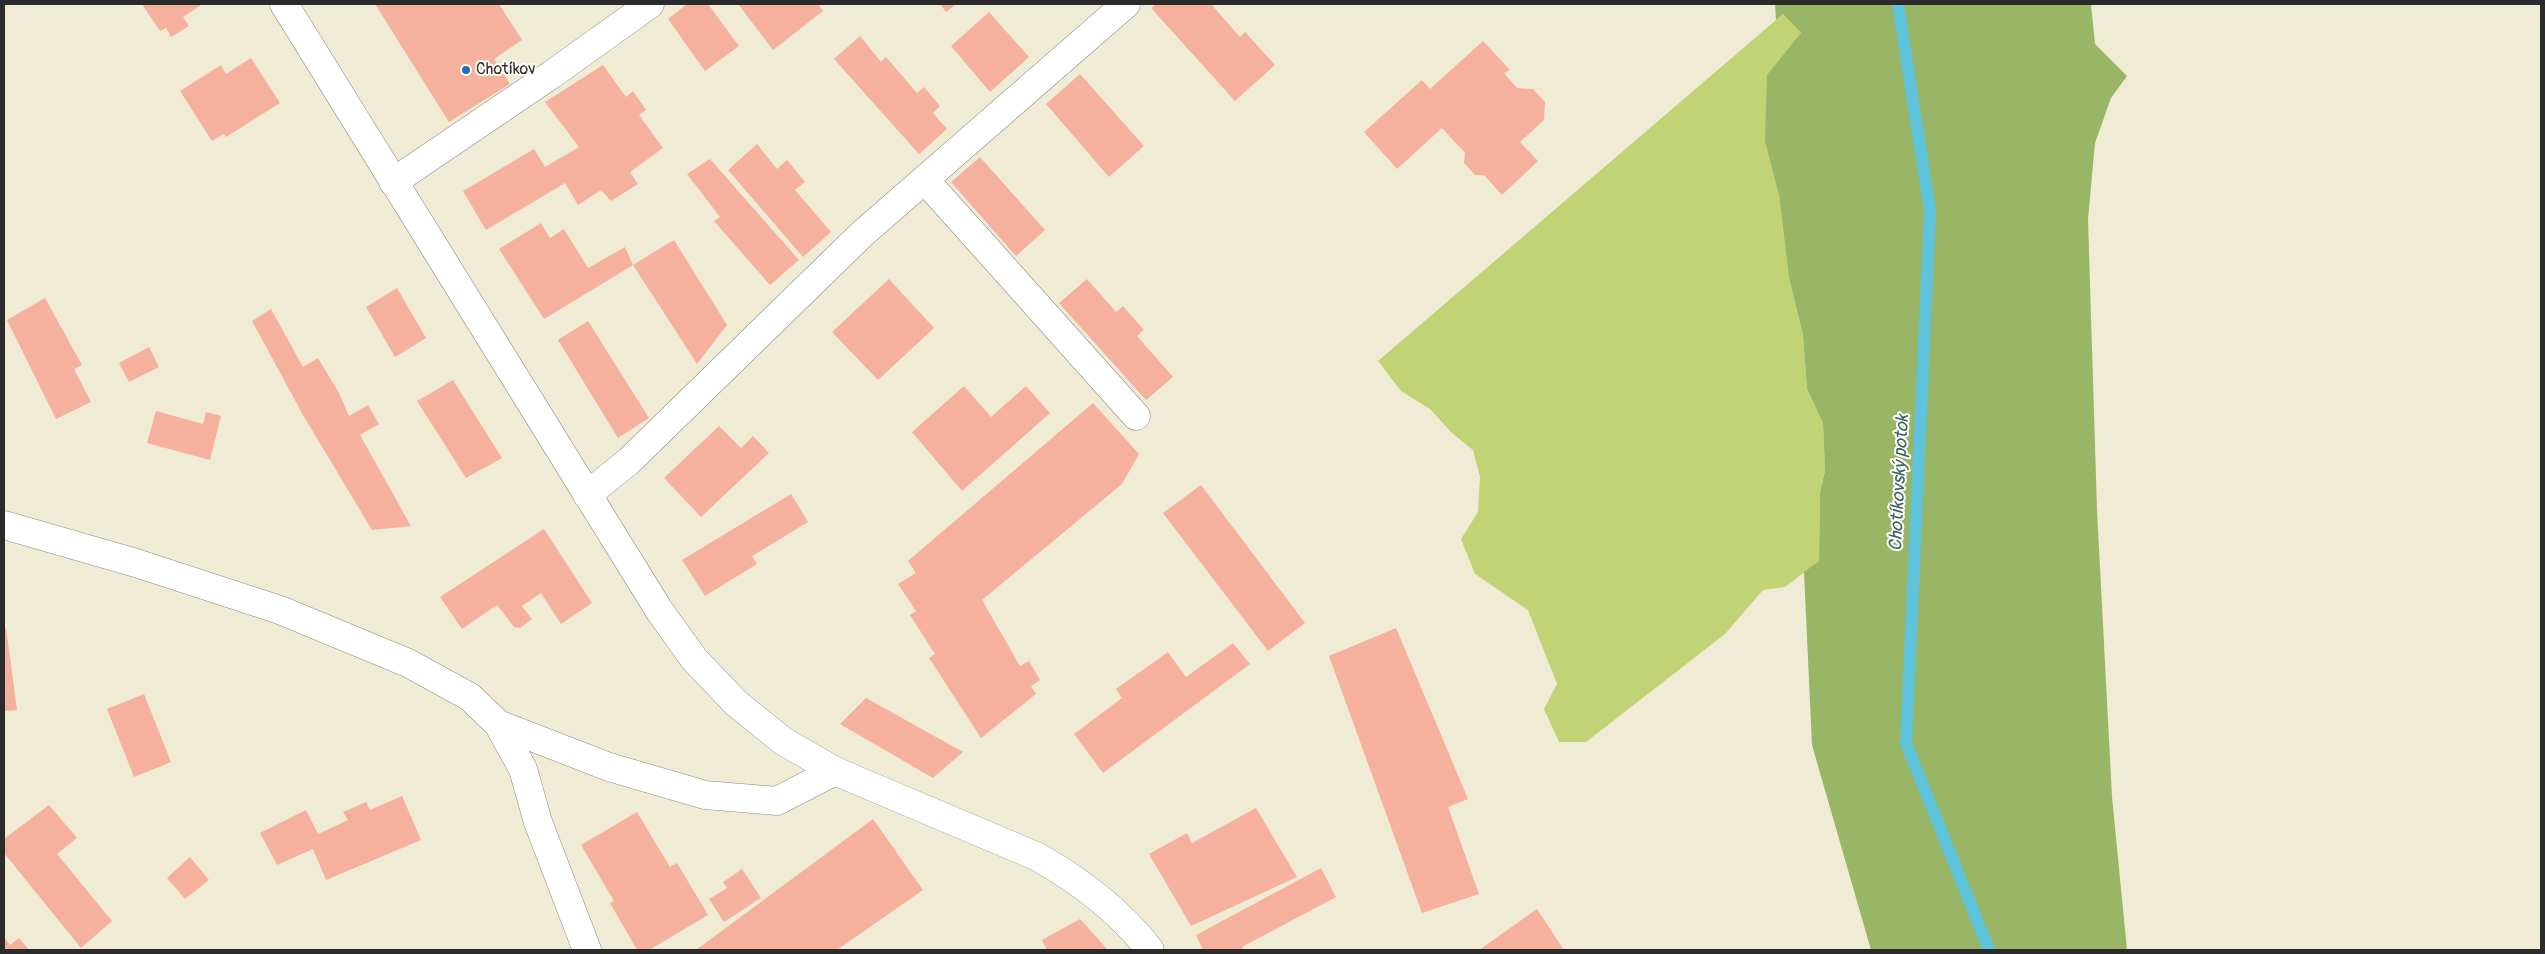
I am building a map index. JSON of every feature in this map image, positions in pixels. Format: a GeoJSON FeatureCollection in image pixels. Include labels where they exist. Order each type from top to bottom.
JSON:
{"type":"FeatureCollection","features":[{"type":"Feature","properties":{"kind":"street"},"geometry":{"type":"LineString","coordinates":[[284,4],[392,182],[587,495],[659,610],[694,659],[736,703],[777,736],[835,771],[1038,857],[1067,874],[1115,911],[1150,950]]}},
{"type":"Feature","properties":{"kind":"street"},"geometry":{"type":"LineString","coordinates":[[392,182],[551,75],[650,4]]}},
{"type":"Feature","properties":{"kind":"street"},"geometry":{"type":"LineString","coordinates":[[587,495],[629,461],[862,234],[1126,4]]}},
{"type":"Feature","properties":{"kind":"street"},"geometry":{"type":"LineString","coordinates":[[925,180],[1136,416]]}},
{"type":"Feature","properties":{"kind":"street"},"geometry":{"type":"LineString","coordinates":[[4,524],[136,562],[280,610],[408,663],[470,697],[498,724],[523,769],[538,822],[587,950]]}},
{"type":"Feature","properties":{"kind":"street"},"geometry":{"type":"LineString","coordinates":[[498,724],[609,767],[705,795],[777,801],[835,771]]}},
{"type":"Feature","properties":{"kind":"green space"},"geometry":{"type":"Polygon","coordinates":[[[1775,4],[2091,4],[2095,44],[2127,76],[2111,98],[2095,143],[2088,219],[2097,510],[2112,797],[2127,950],[1871,950],[1812,745],[1804,572],[1819,561],[1820,492],[1825,471],[1823,423],[1807,389],[1803,335],[1789,278],[1779,195],[1765,141],[1767,75],[1801,33],[1783,14],[1776,20],[1775,4]]]}},
{"type":"Feature","properties":{"kind":"green space"},"geometry":{"type":"Polygon","coordinates":[[[1783,14],[1801,33],[1779,195],[1789,278],[1803,335],[1807,389],[1823,423],[1825,471],[1820,492],[1819,561],[1785,587],[1763,590],[1725,634],[1586,742],[1559,742],[1544,709],[1557,684],[1528,610],[1475,574],[1461,539],[1478,512],[1480,477],[1473,450],[1452,433],[1430,409],[1401,391],[1378,361],[1783,14]]]}},
{"type":"Feature","properties":{"kind":"building"},"geometry":{"type":"Polygon","coordinates":[[[142,4],[203,4],[183,17],[189,26],[171,37],[166,28],[160,31],[142,4]]]}},
{"type":"Feature","properties":{"kind":"building"},"geometry":{"type":"Polygon","coordinates":[[[375,4],[499,4],[522,40],[494,59],[510,84],[449,122],[375,4]]]}},
{"type":"Feature","properties":{"kind":"building"},"geometry":{"type":"Polygon","coordinates":[[[687,4],[708,4],[739,46],[705,71],[668,19],[687,4]]]}},
{"type":"Feature","properties":{"kind":"building"},"geometry":{"type":"Polygon","coordinates":[[[738,4],[818,4],[823,11],[773,50],[738,4]]]}},
{"type":"Feature","properties":{"kind":"building"},"geometry":{"type":"Polygon","coordinates":[[[940,4],[956,4],[946,12],[940,4]]]}},
{"type":"Feature","properties":{"kind":"building"},"geometry":{"type":"Polygon","coordinates":[[[1156,4],[1211,4],[1240,37],[1245,32],[1275,65],[1235,101],[1151,8],[1156,4]]]}},
{"type":"Feature","properties":{"kind":"building"},"geometry":{"type":"Polygon","coordinates":[[[989,12],[1029,57],[990,92],[951,46],[989,12]]]}},
{"type":"Feature","properties":{"kind":"building"},"geometry":{"type":"Polygon","coordinates":[[[860,36],[881,62],[886,57],[917,93],[924,87],[940,106],[933,113],[947,129],[919,154],[834,59],[860,36]]]}},
{"type":"Feature","properties":{"kind":"building"},"geometry":{"type":"Polygon","coordinates":[[[1483,41],[1510,70],[1504,73],[1517,88],[1533,89],[1545,102],[1544,120],[1520,142],[1538,161],[1502,195],[1484,175],[1475,175],[1464,163],[1465,153],[1442,128],[1397,169],[1364,132],[1422,80],[1430,89],[1483,41]]]}},
{"type":"Feature","properties":{"kind":"building"},"geometry":{"type":"Polygon","coordinates":[[[251,58],[280,103],[226,137],[224,134],[212,141],[180,91],[221,65],[226,74],[251,58]]]}},
{"type":"Feature","properties":{"kind":"building"},"geometry":{"type":"Polygon","coordinates":[[[603,65],[626,97],[633,91],[646,110],[639,115],[663,148],[630,172],[638,184],[611,201],[601,190],[578,205],[565,183],[486,230],[463,191],[534,149],[545,167],[579,147],[545,102],[603,65]]]}},
{"type":"Feature","properties":{"kind":"building"},"geometry":{"type":"Polygon","coordinates":[[[1080,74],[1144,146],[1109,177],[1046,104],[1080,74]]]}},
{"type":"Feature","properties":{"kind":"building"},"geometry":{"type":"Polygon","coordinates":[[[757,144],[777,169],[787,160],[805,182],[795,190],[831,232],[803,257],[728,170],[757,144]]]}},
{"type":"Feature","properties":{"kind":"building"},"geometry":{"type":"Polygon","coordinates":[[[980,157],[1045,230],[1016,256],[951,182],[980,157]]]}},
{"type":"Feature","properties":{"kind":"building"},"geometry":{"type":"Polygon","coordinates":[[[710,159],[799,260],[770,285],[714,221],[720,217],[687,174],[710,159]]]}},
{"type":"Feature","properties":{"kind":"building"},"geometry":{"type":"Polygon","coordinates":[[[541,223],[550,238],[564,229],[588,268],[625,247],[633,265],[544,319],[499,249],[541,223]]]}},
{"type":"Feature","properties":{"kind":"building"},"geometry":{"type":"Polygon","coordinates":[[[674,240],[727,325],[697,364],[633,265],[674,240]]]}},
{"type":"Feature","properties":{"kind":"building"},"geometry":{"type":"Polygon","coordinates":[[[889,279],[934,328],[878,380],[832,332],[889,279]]]}},
{"type":"Feature","properties":{"kind":"building"},"geometry":{"type":"Polygon","coordinates":[[[1087,279],[1116,312],[1123,306],[1144,330],[1137,336],[1173,377],[1146,400],[1059,303],[1087,279]]]}},
{"type":"Feature","properties":{"kind":"building"},"geometry":{"type":"Polygon","coordinates":[[[397,288],[426,338],[395,357],[366,307],[397,288]]]}},
{"type":"Feature","properties":{"kind":"building"},"geometry":{"type":"Polygon","coordinates":[[[45,298],[82,365],[74,369],[91,402],[56,419],[7,320],[45,298]]]}},
{"type":"Feature","properties":{"kind":"building"},"geometry":{"type":"Polygon","coordinates":[[[271,309],[303,367],[318,358],[339,393],[349,416],[368,405],[379,424],[360,435],[411,526],[372,530],[303,415],[252,321],[271,309]]]}},
{"type":"Feature","properties":{"kind":"building"},"geometry":{"type":"Polygon","coordinates":[[[588,321],[649,418],[618,438],[558,340],[588,321]]]}},
{"type":"Feature","properties":{"kind":"building"},"geometry":{"type":"Polygon","coordinates":[[[149,347],[159,367],[129,382],[119,363],[149,347]]]}},
{"type":"Feature","properties":{"kind":"building"},"geometry":{"type":"Polygon","coordinates":[[[453,380],[502,458],[466,478],[417,401],[453,380]]]}},
{"type":"Feature","properties":{"kind":"building"},"geometry":{"type":"Polygon","coordinates":[[[964,386],[991,417],[1026,386],[1050,413],[962,491],[912,432],[964,386]]]}},
{"type":"Feature","properties":{"kind":"building"},"geometry":{"type":"Polygon","coordinates":[[[1093,403],[1139,454],[1122,484],[982,600],[1020,666],[1029,661],[1040,680],[1031,686],[1036,694],[981,738],[929,658],[935,654],[910,615],[916,611],[898,584],[916,573],[908,561],[1093,403]]]}},
{"type":"Feature","properties":{"kind":"building"},"geometry":{"type":"Polygon","coordinates":[[[156,411],[203,424],[206,412],[221,416],[210,460],[147,443],[156,411]]]}},
{"type":"Feature","properties":{"kind":"building"},"geometry":{"type":"Polygon","coordinates":[[[719,426],[741,448],[753,436],[769,453],[701,517],[664,478],[719,426]]]}},
{"type":"Feature","properties":{"kind":"building"},"geometry":{"type":"Polygon","coordinates":[[[1201,485],[1305,623],[1268,651],[1163,513],[1201,485]]]}},
{"type":"Feature","properties":{"kind":"building"},"geometry":{"type":"Polygon","coordinates":[[[791,494],[808,522],[752,556],[757,564],[705,596],[682,560],[791,494]]]}},
{"type":"Feature","properties":{"kind":"building"},"geometry":{"type":"Polygon","coordinates":[[[544,529],[592,603],[561,624],[541,593],[522,606],[532,619],[520,628],[514,627],[497,605],[462,629],[440,597],[544,529]]]}},
{"type":"Feature","properties":{"kind":"building"},"geometry":{"type":"Polygon","coordinates":[[[4,628],[6,628],[17,710],[4,711],[4,628]]]}},
{"type":"Feature","properties":{"kind":"building"},"geometry":{"type":"Polygon","coordinates":[[[1396,628],[1468,799],[1448,807],[1479,894],[1422,913],[1329,656],[1396,628]]]}},
{"type":"Feature","properties":{"kind":"building"},"geometry":{"type":"Polygon","coordinates":[[[1233,643],[1250,664],[1103,773],[1074,734],[1122,698],[1116,689],[1168,652],[1186,677],[1233,643]]]}},
{"type":"Feature","properties":{"kind":"building"},"geometry":{"type":"Polygon","coordinates":[[[144,694],[171,762],[134,777],[107,709],[144,694]]]}},
{"type":"Feature","properties":{"kind":"building"},"geometry":{"type":"Polygon","coordinates":[[[866,698],[963,752],[933,778],[840,724],[866,698]]]}},
{"type":"Feature","properties":{"kind":"building"},"geometry":{"type":"Polygon","coordinates":[[[402,796],[421,840],[326,880],[313,849],[277,865],[260,833],[306,810],[318,834],[348,820],[343,812],[366,802],[370,810],[402,796]]]}},
{"type":"Feature","properties":{"kind":"building"},"geometry":{"type":"Polygon","coordinates":[[[49,805],[77,838],[57,854],[112,921],[81,948],[4,853],[4,839],[49,805]]]}},
{"type":"Feature","properties":{"kind":"building"},"geometry":{"type":"Polygon","coordinates":[[[1256,808],[1297,877],[1191,926],[1149,854],[1187,833],[1192,843],[1256,808]]]}},
{"type":"Feature","properties":{"kind":"building"},"geometry":{"type":"Polygon","coordinates":[[[637,812],[670,867],[677,863],[708,915],[649,950],[637,950],[610,903],[614,901],[581,845],[637,812]]]}},
{"type":"Feature","properties":{"kind":"building"},"geometry":{"type":"Polygon","coordinates":[[[873,819],[923,890],[837,950],[696,950],[873,819]]]}},
{"type":"Feature","properties":{"kind":"building"},"geometry":{"type":"Polygon","coordinates":[[[190,857],[209,880],[185,899],[167,878],[190,857]]]}},
{"type":"Feature","properties":{"kind":"building"},"geometry":{"type":"Polygon","coordinates":[[[1321,868],[1336,897],[1242,947],[1244,950],[1203,950],[1196,935],[1321,868]]]}},
{"type":"Feature","properties":{"kind":"building"},"geometry":{"type":"Polygon","coordinates":[[[742,869],[761,898],[724,922],[709,899],[727,888],[723,882],[742,869]]]}},
{"type":"Feature","properties":{"kind":"building"},"geometry":{"type":"Polygon","coordinates":[[[1537,909],[1564,950],[1479,950],[1537,909]]]}},
{"type":"Feature","properties":{"kind":"building"},"geometry":{"type":"Polygon","coordinates":[[[1080,919],[1108,950],[1047,950],[1042,940],[1080,919]]]}},
{"type":"Feature","properties":{"kind":"building"},"geometry":{"type":"Polygon","coordinates":[[[4,937],[10,945],[19,938],[29,950],[4,950],[4,937]]]}},
{"type":"Feature","properties":{"kind":"waterway","name":"Chotíkovský potok"},"geometry":{"type":"LineString","coordinates":[[1898,4],[1930,211],[1906,743],[1989,950]]}},
{"type":"Feature","properties":{"kind":"place","name":"Chotíkov"},"geometry":{"type":"Point","coordinates":[466,70]}}]}
